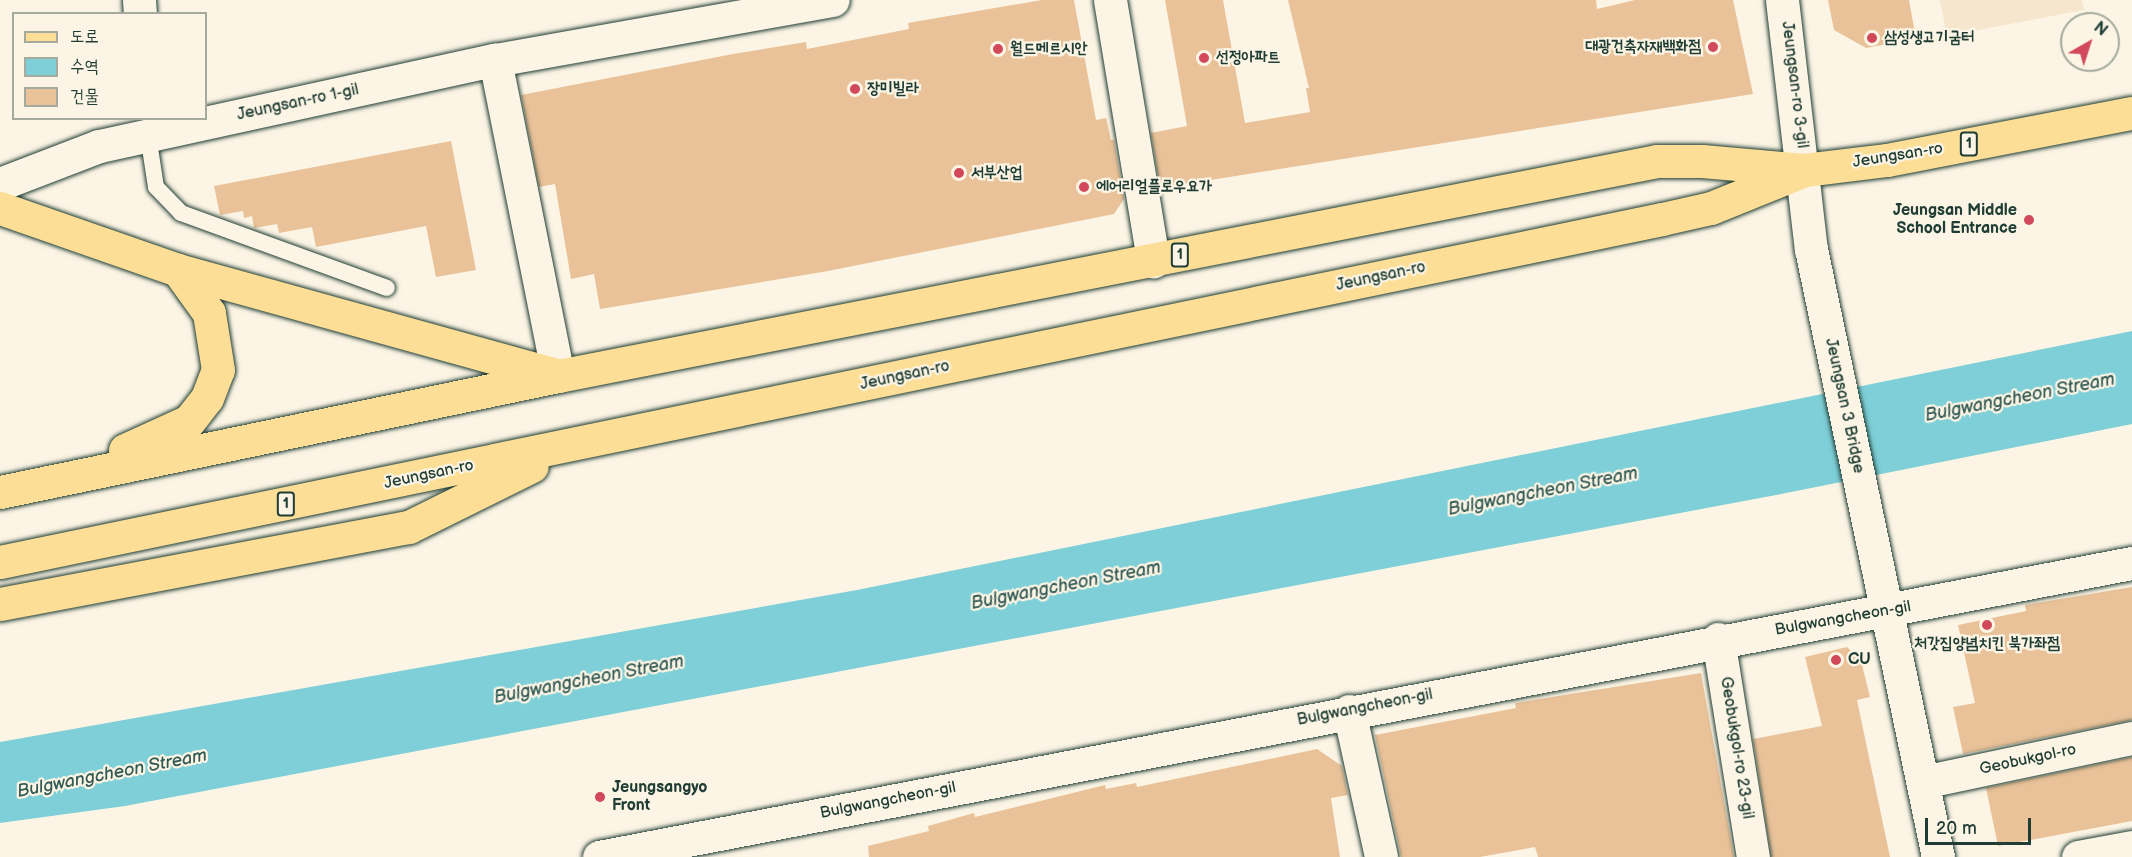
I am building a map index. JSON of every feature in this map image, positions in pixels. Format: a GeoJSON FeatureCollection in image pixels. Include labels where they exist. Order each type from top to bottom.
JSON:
{"type":"FeatureCollection","features":[{"type":"Feature","properties":{"kind":"main road","name":"Jeungsan-ro"},"geometry":{"type":"LineString","coordinates":[[0,492],[558,376],[1657,161],[1702,161],[1804,170],[1887,160],[2132,113]]}},
{"type":"Feature","properties":{"kind":"main road","name":"Jeungsan-ro"},"geometry":{"type":"LineString","coordinates":[[0,562],[1662,219],[1711,208],[1804,170]]}},
{"type":"Feature","properties":{"kind":"main road"},"geometry":{"type":"LineString","coordinates":[[0,207],[178,270],[558,376]]}},
{"type":"Feature","properties":{"kind":"main road"},"geometry":{"type":"LineString","coordinates":[[0,492],[152,441],[189,421],[207,398],[218,370],[217,342],[209,313],[178,270]]}},
{"type":"Feature","properties":{"kind":"main road"},"geometry":{"type":"LineString","coordinates":[[0,604],[409,527],[573,445]]}},
{"type":"Feature","properties":{"kind":"street","name":"Jeungsan-ro 1-gil"},"geometry":{"type":"LineString","coordinates":[[207,115],[495,60],[833,0]]}},
{"type":"Feature","properties":{"kind":"street"},"geometry":{"type":"LineString","coordinates":[[1110,0],[1153,261]]}},
{"type":"Feature","properties":{"kind":"street","name":"Jeungsan-ro 3-gil"},"geometry":{"type":"LineString","coordinates":[[1782,0],[1804,170]]}},
{"type":"Feature","properties":{"kind":"street"},"geometry":{"type":"LineString","coordinates":[[495,60],[558,376]]}},
{"type":"Feature","properties":{"kind":"street","name":"Jeungsan-ro 1-gil"},"geometry":{"type":"LineString","coordinates":[[0,184],[147,127],[183,120]]}},
{"type":"Feature","properties":{"kind":"street","name":"Jeungsan 3 Bridge"},"geometry":{"type":"LineString","coordinates":[[1804,170],[1811,249],[1877,562],[1890,612]]}},
{"type":"Feature","properties":{"kind":"street","name":"Bulgwangcheon-gil"},"geometry":{"type":"LineString","coordinates":[[599,857],[1718,639],[1890,612],[2132,563]]}},
{"type":"Feature","properties":{"kind":"street"},"geometry":{"type":"LineString","coordinates":[[1890,612],[1938,857]]}},
{"type":"Feature","properties":{"kind":"street","name":"Geobukgol-ro 23-gil"},"geometry":{"type":"LineString","coordinates":[[1718,639],[1753,857]]}},
{"type":"Feature","properties":{"kind":"street"},"geometry":{"type":"LineString","coordinates":[[1349,711],[1380,857]]}},
{"type":"Feature","properties":{"kind":"street","name":"Geobukgol-ro"},"geometry":{"type":"LineString","coordinates":[[1923,782],[2132,738]]}},
{"type":"Feature","properties":{"kind":"street"},"geometry":{"type":"LineString","coordinates":[[2078,857],[2132,847]]}},
{"type":"Feature","properties":{"kind":"lane"},"geometry":{"type":"LineString","coordinates":[[147,127],[156,187],[181,213],[387,288]]}},
{"type":"Feature","properties":{"kind":"shaded area"},"geometry":{"type":"Polygon","coordinates":[[[1940,0],[2082,0],[2084,10],[2060,12],[2060,15],[1947,36],[1940,0]]]}},
{"type":"Feature","properties":{"kind":"water","name":"Bulgwangcheon Stream"},"geometry":{"type":"Polygon","coordinates":[[[2132,331],[2132,424],[1781,494],[125,806],[0,823],[0,742],[857,590],[2132,331]]]}},
{"type":"Feature","properties":{"kind":"building"},"geometry":{"type":"Polygon","coordinates":[[[1042,0],[1074,0],[1096,120],[1106,118],[1111,140],[1114,140],[1124,199],[1114,214],[828,271],[600,309],[594,274],[571,279],[555,184],[539,187],[521,95],[806,42],[807,49],[909,29],[908,23],[1042,0]]]}},
{"type":"Feature","properties":{"kind":"building"},"geometry":{"type":"Polygon","coordinates":[[[1165,0],[1223,0],[1245,123],[1310,112],[1306,88],[1309,88],[1288,0],[1596,0],[1597,9],[1635,0],[1733,0],[1753,94],[1160,188],[1151,133],[1187,126],[1165,0]]]}},
{"type":"Feature","properties":{"kind":"building"},"geometry":{"type":"Polygon","coordinates":[[[1828,0],[1909,0],[1916,39],[1866,48],[1834,30],[1828,0]]]}},
{"type":"Feature","properties":{"kind":"building"},"geometry":{"type":"Polygon","coordinates":[[[451,141],[476,270],[436,277],[426,226],[316,247],[312,227],[279,233],[277,224],[254,228],[252,216],[244,218],[243,211],[220,215],[214,186],[451,141]]]}},
{"type":"Feature","properties":{"kind":"building"},"geometry":{"type":"Polygon","coordinates":[[[2132,587],[2132,720],[1963,754],[1953,707],[1975,703],[1958,625],[2026,611],[2025,605],[2132,587]]]}},
{"type":"Feature","properties":{"kind":"building"},"geometry":{"type":"Polygon","coordinates":[[[1847,647],[1861,661],[1870,697],[1857,700],[1890,857],[1771,857],[1753,739],[1822,726],[1805,657],[1847,647]]]}},
{"type":"Feature","properties":{"kind":"building"},"geometry":{"type":"Polygon","coordinates":[[[1701,673],[1734,857],[1538,857],[1535,847],[1480,857],[1401,857],[1375,735],[1516,708],[1515,703],[1701,673]]]}},
{"type":"Feature","properties":{"kind":"building"},"geometry":{"type":"Polygon","coordinates":[[[1317,749],[1342,766],[1348,795],[1331,798],[1340,857],[869,857],[868,846],[929,831],[928,826],[974,813],[975,817],[1105,785],[1106,789],[1136,783],[1137,787],[1317,749]]]}},
{"type":"Feature","properties":{"kind":"building"},"geometry":{"type":"Polygon","coordinates":[[[2132,757],[2132,821],[1998,846],[1986,788],[2132,757]]]}},
{"type":"Feature","properties":{"kind":"place","name":"삼성생고기굼터"},"geometry":{"type":"Point","coordinates":[1872,38]}},
{"type":"Feature","properties":{"kind":"place","name":"대광건축자재백화점"},"geometry":{"type":"Point","coordinates":[1713,47]}},
{"type":"Feature","properties":{"kind":"place","name":"월드메르시안"},"geometry":{"type":"Point","coordinates":[998,49]}},
{"type":"Feature","properties":{"kind":"place","name":"선정아파트"},"geometry":{"type":"Point","coordinates":[1204,58]}},
{"type":"Feature","properties":{"kind":"place","name":"장미빌라"},"geometry":{"type":"Point","coordinates":[855,89]}},
{"type":"Feature","properties":{"kind":"place","name":"서부산업"},"geometry":{"type":"Point","coordinates":[959,173]}},
{"type":"Feature","properties":{"kind":"place","name":"에어리얼플로우요가"},"geometry":{"type":"Point","coordinates":[1084,187]}},
{"type":"Feature","properties":{"kind":"place","name":"Jeungsan Middle School Entrance"},"geometry":{"type":"Point","coordinates":[2029,220]}},
{"type":"Feature","properties":{"kind":"place","name":"처갓집양념치킨 북가좌점"},"geometry":{"type":"Point","coordinates":[1987,625]}},
{"type":"Feature","properties":{"kind":"place","name":"CU"},"geometry":{"type":"Point","coordinates":[1836,660]}},
{"type":"Feature","properties":{"kind":"place","name":"Jeungsangyo Front"},"geometry":{"type":"Point","coordinates":[600,797]}}]}
